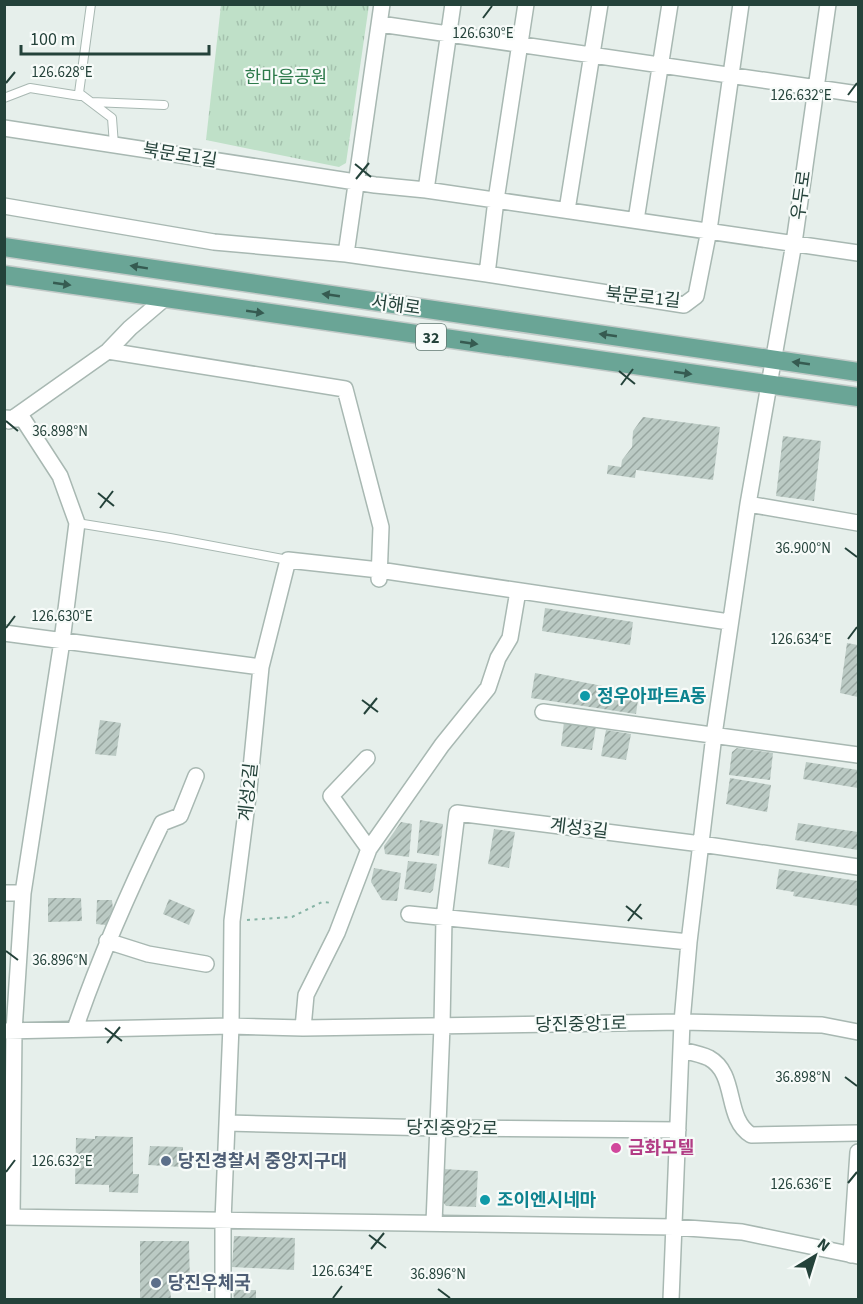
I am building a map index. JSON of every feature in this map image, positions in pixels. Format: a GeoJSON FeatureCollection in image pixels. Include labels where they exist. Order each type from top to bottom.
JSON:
{"type":"FeatureCollection","features":[{"type":"Feature","properties":{"kind":"main road","name":"서해로"},"geometry":{"type":"LineString","coordinates":[[4,247],[858,372]]}},
{"type":"Feature","properties":{"kind":"main road","name":"서해로"},"geometry":{"type":"LineString","coordinates":[[4,275],[858,397]]}},
{"type":"Feature","properties":{"kind":"street"},"geometry":{"type":"LineString","coordinates":[[346,254],[382,4]]}},
{"type":"Feature","properties":{"kind":"street"},"geometry":{"type":"LineString","coordinates":[[426,190],[453,4]]}},
{"type":"Feature","properties":{"kind":"street"},"geometry":{"type":"LineString","coordinates":[[487,274],[526,4]]}},
{"type":"Feature","properties":{"kind":"street"},"geometry":{"type":"LineString","coordinates":[[567,210],[600,4]]}},
{"type":"Feature","properties":{"kind":"street"},"geometry":{"type":"LineString","coordinates":[[636,220],[670,4]]}},
{"type":"Feature","properties":{"kind":"street","name":"북문로1길"},"geometry":{"type":"LineString","coordinates":[[4,206],[203,240],[346,254],[684,305],[696,296],[708,231],[741,4]]}},
{"type":"Feature","properties":{"kind":"street","name":"우두로"},"geometry":{"type":"LineString","coordinates":[[770,386],[794,243],[828,4]]}},
{"type":"Feature","properties":{"kind":"street"},"geometry":{"type":"LineString","coordinates":[[380,24],[858,94]]}},
{"type":"Feature","properties":{"kind":"street","name":"북문로1길"},"geometry":{"type":"LineString","coordinates":[[4,128],[356,182],[858,252]]}},
{"type":"Feature","properties":{"kind":"street"},"geometry":{"type":"LineString","coordinates":[[7,420],[108,351],[130,328],[164,299]]}},
{"type":"Feature","properties":{"kind":"street"},"geometry":{"type":"LineString","coordinates":[[108,351],[345,389],[381,527],[379,575]]}},
{"type":"Feature","properties":{"kind":"street"},"geometry":{"type":"LineString","coordinates":[[671,1299],[682,1022],[689,942],[729,622],[770,386]]}},
{"type":"Feature","properties":{"kind":"street"},"geometry":{"type":"LineString","coordinates":[[7,420],[23,419],[60,476],[77,523],[62,641],[23,893],[9,1031],[8,1217],[674,1227],[742,1232],[855,1256],[858,1152]]}},
{"type":"Feature","properties":{"kind":"street"},"geometry":{"type":"LineString","coordinates":[[748,504],[858,523]]}},
{"type":"Feature","properties":{"kind":"street"},"geometry":{"type":"LineString","coordinates":[[288,560],[379,575],[518,591],[729,622]]}},
{"type":"Feature","properties":{"kind":"street","name":"계성2길"},"geometry":{"type":"LineString","coordinates":[[231,1026],[232,921],[249,789],[261,668],[288,560]]}},
{"type":"Feature","properties":{"kind":"street"},"geometry":{"type":"LineString","coordinates":[[303,1028],[306,995],[337,933],[369,849],[442,745],[488,688],[498,658],[510,638],[518,591]]}},
{"type":"Feature","properties":{"kind":"street"},"geometry":{"type":"LineString","coordinates":[[4,633],[261,668]]}},
{"type":"Feature","properties":{"kind":"street"},"geometry":{"type":"LineString","coordinates":[[543,712],[858,755]]}},
{"type":"Feature","properties":{"kind":"street"},"geometry":{"type":"LineString","coordinates":[[367,758],[331,796],[369,849]]}},
{"type":"Feature","properties":{"kind":"street"},"geometry":{"type":"LineString","coordinates":[[75,1029],[107,941],[128,894],[162,823],[180,816],[196,776]]}},
{"type":"Feature","properties":{"kind":"street","name":"계성3길"},"geometry":{"type":"LineString","coordinates":[[444,918],[456,813],[701,844],[858,867]]}},
{"type":"Feature","properties":{"kind":"street"},"geometry":{"type":"LineString","coordinates":[[4,892],[23,893]]}},
{"type":"Feature","properties":{"kind":"street"},"geometry":{"type":"LineString","coordinates":[[409,914],[689,942]]}},
{"type":"Feature","properties":{"kind":"street"},"geometry":{"type":"LineString","coordinates":[[434,1223],[444,918]]}},
{"type":"Feature","properties":{"kind":"street"},"geometry":{"type":"LineString","coordinates":[[107,941],[148,954],[206,964]]}},
{"type":"Feature","properties":{"kind":"street","name":"당진중앙1로"},"geometry":{"type":"LineString","coordinates":[[9,1031],[231,1026],[303,1028],[682,1022],[822,1025],[858,1032]]}},
{"type":"Feature","properties":{"kind":"street"},"geometry":{"type":"LineString","coordinates":[[224,1299],[223,1221],[231,1026]]}},
{"type":"Feature","properties":{"kind":"street"},"geometry":{"type":"LineString","coordinates":[[681,1050],[710,1058],[723,1070],[738,1120],[742,1129],[751,1135],[858,1133]]}},
{"type":"Feature","properties":{"kind":"street","name":"당진중앙2로"},"geometry":{"type":"LineString","coordinates":[[227,1124],[678,1130]]}},
{"type":"Feature","properties":{"kind":"lane"},"geometry":{"type":"LineString","coordinates":[[80,96],[91,4]]}},
{"type":"Feature","properties":{"kind":"lane"},"geometry":{"type":"LineString","coordinates":[[4,98],[30,88],[80,96],[112,118],[114,145]]}},
{"type":"Feature","properties":{"kind":"lane"},"geometry":{"type":"LineString","coordinates":[[90,102],[164,105]]}},
{"type":"Feature","properties":{"kind":"lane"},"geometry":{"type":"LineString","coordinates":[[77,523],[170,537],[288,560]]}},
{"type":"Feature","properties":{"kind":"path"},"geometry":{"type":"LineString","coordinates":[[232,921],[292,917],[322,902],[348,906]]}},
{"type":"Feature","properties":{"kind":"green space","name":"한마음공원"},"geometry":{"type":"Polygon","coordinates":[[[221,5],[369,5],[346,163],[339,167],[206,140],[221,5]]]}},
{"type":"Feature","properties":{"kind":"building"},"geometry":{"type":"Polygon","coordinates":[[[643,417],[720,427],[713,480],[636,470],[635,478],[607,474],[608,465],[621,467],[622,460],[632,447],[633,431],[643,417]]]}},
{"type":"Feature","properties":{"kind":"building"},"geometry":{"type":"Polygon","coordinates":[[[783,436],[821,441],[814,501],[776,496],[783,436]]]}},
{"type":"Feature","properties":{"kind":"building"},"geometry":{"type":"Polygon","coordinates":[[[545,608],[633,622],[630,645],[542,631],[545,608]]]}},
{"type":"Feature","properties":{"kind":"building"},"geometry":{"type":"Polygon","coordinates":[[[847,643],[858,645],[858,697],[840,693],[847,643]]]}},
{"type":"Feature","properties":{"kind":"building","name":"정우아파트A동"},"geometry":{"type":"Polygon","coordinates":[[[535,673],[639,693],[636,714],[531,698],[535,673]]]}},
{"type":"Feature","properties":{"kind":"building"},"geometry":{"type":"Polygon","coordinates":[[[100,720],[121,723],[116,756],[95,754],[100,720]]]}},
{"type":"Feature","properties":{"kind":"building"},"geometry":{"type":"Polygon","coordinates":[[[564,722],[596,727],[592,750],[561,746],[564,722]]]}},
{"type":"Feature","properties":{"kind":"building"},"geometry":{"type":"Polygon","coordinates":[[[606,730],[631,734],[626,760],[601,756],[606,730]]]}},
{"type":"Feature","properties":{"kind":"building"},"geometry":{"type":"Polygon","coordinates":[[[737,748],[773,753],[770,780],[729,775],[732,752],[737,748]]]}},
{"type":"Feature","properties":{"kind":"building"},"geometry":{"type":"Polygon","coordinates":[[[806,762],[858,770],[858,788],[803,779],[806,762]]]}},
{"type":"Feature","properties":{"kind":"building"},"geometry":{"type":"Polygon","coordinates":[[[730,778],[771,785],[767,812],[726,804],[730,778]]]}},
{"type":"Feature","properties":{"kind":"building"},"geometry":{"type":"Polygon","coordinates":[[[420,820],[443,824],[439,856],[417,853],[420,820]]]}},
{"type":"Feature","properties":{"kind":"building"},"geometry":{"type":"Polygon","coordinates":[[[401,822],[412,824],[409,857],[385,854],[384,846],[401,822]]]}},
{"type":"Feature","properties":{"kind":"building"},"geometry":{"type":"Polygon","coordinates":[[[798,823],[858,832],[858,850],[795,840],[798,823]]]}},
{"type":"Feature","properties":{"kind":"building"},"geometry":{"type":"Polygon","coordinates":[[[494,829],[515,832],[509,868],[488,864],[494,829]]]}},
{"type":"Feature","properties":{"kind":"building"},"geometry":{"type":"Polygon","coordinates":[[[408,861],[437,864],[433,890],[430,893],[404,889],[408,861]]]}},
{"type":"Feature","properties":{"kind":"building"},"geometry":{"type":"Polygon","coordinates":[[[374,868],[401,873],[397,901],[382,900],[371,882],[374,868]]]}},
{"type":"Feature","properties":{"kind":"building"},"geometry":{"type":"Polygon","coordinates":[[[779,869],[858,881],[858,906],[793,896],[794,892],[776,889],[779,869]]]}},
{"type":"Feature","properties":{"kind":"building"},"geometry":{"type":"Polygon","coordinates":[[[48,898],[81,898],[82,921],[48,922],[48,898]]]}},
{"type":"Feature","properties":{"kind":"building"},"geometry":{"type":"Polygon","coordinates":[[[169,899],[195,910],[189,925],[163,914],[169,899]]]}},
{"type":"Feature","properties":{"kind":"building"},"geometry":{"type":"Polygon","coordinates":[[[97,900],[112,900],[113,910],[106,925],[96,924],[97,900]]]}},
{"type":"Feature","properties":{"kind":"building"},"geometry":{"type":"Polygon","coordinates":[[[95,1136],[133,1137],[133,1174],[139,1174],[138,1193],[109,1192],[109,1185],[75,1184],[76,1138],[95,1139],[95,1136]]]}},
{"type":"Feature","properties":{"kind":"building"},"geometry":{"type":"Polygon","coordinates":[[[150,1146],[183,1147],[182,1167],[148,1165],[150,1146]]]}},
{"type":"Feature","properties":{"kind":"building"},"geometry":{"type":"Polygon","coordinates":[[[443,1169],[478,1171],[476,1207],[446,1206],[442,1201],[443,1169]]]}},
{"type":"Feature","properties":{"kind":"building"},"geometry":{"type":"Polygon","coordinates":[[[234,1236],[295,1238],[294,1270],[232,1267],[234,1236]]]}},
{"type":"Feature","properties":{"kind":"building"},"geometry":{"type":"Polygon","coordinates":[[[140,1241],[189,1241],[190,1286],[170,1286],[171,1300],[140,1300],[140,1241]]]}},
{"type":"Feature","properties":{"kind":"building"},"geometry":{"type":"Polygon","coordinates":[[[233,1290],[256,1290],[256,1300],[234,1300],[233,1290]]]}},
{"type":"Feature","properties":{"kind":"place","name":"정우아파트A동"},"geometry":{"type":"Point","coordinates":[585,696]}},
{"type":"Feature","properties":{"kind":"place","name":"금화모텔"},"geometry":{"type":"Point","coordinates":[616,1148]}},
{"type":"Feature","properties":{"kind":"place","name":"당진경찰서 중앙지구대"},"geometry":{"type":"Point","coordinates":[166,1161]}},
{"type":"Feature","properties":{"kind":"place","name":"조이엔시네마"},"geometry":{"type":"Point","coordinates":[485,1200]}},
{"type":"Feature","properties":{"kind":"place","name":"당진우체국"},"geometry":{"type":"Point","coordinates":[156,1283]}}]}
